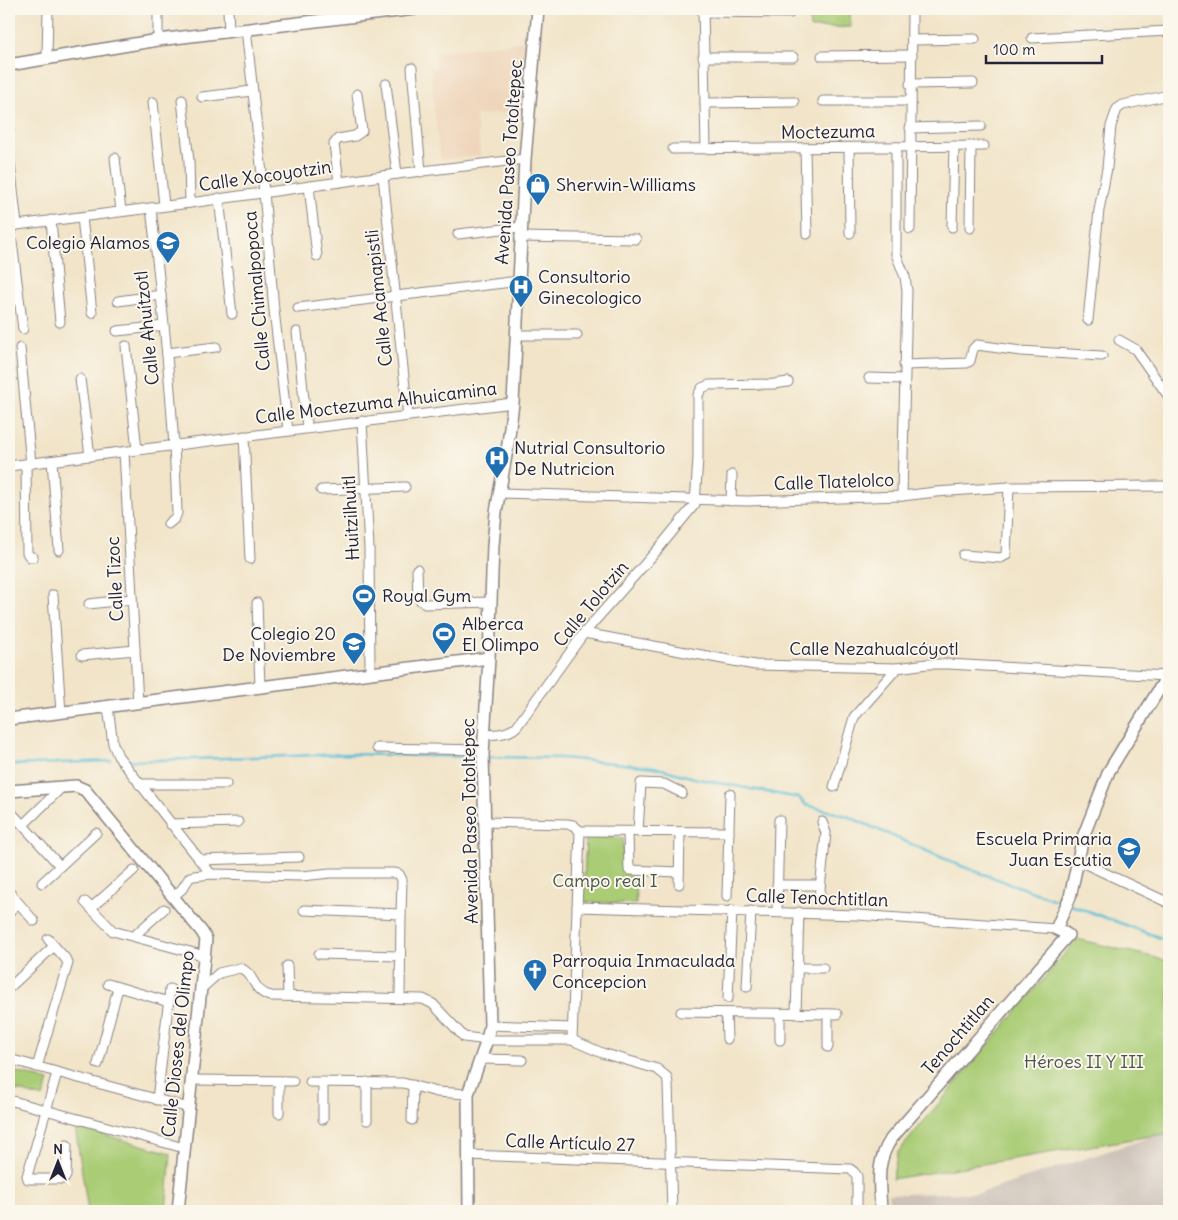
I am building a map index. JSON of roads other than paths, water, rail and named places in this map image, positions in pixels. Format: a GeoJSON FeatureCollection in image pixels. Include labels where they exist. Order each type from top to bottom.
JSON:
{"type":"FeatureCollection","features":[{"type":"Feature","properties":{"kind":"main road"},"geometry":{"type":"LineString","coordinates":[[9,64],[158,40],[368,12],[415,9]]}},
{"type":"Feature","properties":{"kind":"main road","name":"Avenida Paseo Totoltepec"},"geometry":{"type":"LineString","coordinates":[[469,1211],[468,1094],[487,1040],[490,1025],[483,755],[493,545],[512,403],[525,159],[538,9]]}},
{"type":"Feature","properties":{"kind":"main road"},"geometry":{"type":"LineString","coordinates":[[9,719],[489,658]]}},
{"type":"Feature","properties":{"kind":"main road","name":"Tenochtitlan"},"geometry":{"type":"LineString","coordinates":[[881,1211],[880,1162],[884,1149],[1061,945],[1068,902],[1083,837],[1109,771],[1168,674]]}},
{"type":"Feature","properties":{"kind":"main road","name":"Calle Dioses del Olimpo"},"geometry":{"type":"LineString","coordinates":[[9,791],[76,786],[85,790],[204,935],[206,944],[205,956],[178,1211]]}},
{"type":"Feature","properties":{"kind":"street"},"geometry":{"type":"LineString","coordinates":[[47,58],[48,9]]}},
{"type":"Feature","properties":{"kind":"street"},"geometry":{"type":"LineString","coordinates":[[158,9],[158,40]]}},
{"type":"Feature","properties":{"kind":"street"},"geometry":{"type":"LineString","coordinates":[[228,9],[228,31]]}},
{"type":"Feature","properties":{"kind":"street"},"geometry":{"type":"LineString","coordinates":[[910,229],[912,9]]}},
{"type":"Feature","properties":{"kind":"street"},"geometry":{"type":"LineString","coordinates":[[706,149],[703,10],[790,13]]}},
{"type":"Feature","properties":{"kind":"street","name":"Calle Chimalpopoca"},"geometry":{"type":"LineString","coordinates":[[246,29],[288,431]]}},
{"type":"Feature","properties":{"kind":"street"},"geometry":{"type":"LineString","coordinates":[[1032,38],[1169,31]]}},
{"type":"Feature","properties":{"kind":"street"},"geometry":{"type":"LineString","coordinates":[[912,40],[975,39]]}},
{"type":"Feature","properties":{"kind":"street"},"geometry":{"type":"LineString","coordinates":[[822,56],[912,55]]}},
{"type":"Feature","properties":{"kind":"street"},"geometry":{"type":"LineString","coordinates":[[704,57],[793,57]]}},
{"type":"Feature","properties":{"kind":"street"},"geometry":{"type":"LineString","coordinates":[[412,68],[421,172]]}},
{"type":"Feature","properties":{"kind":"street"},"geometry":{"type":"LineString","coordinates":[[910,84],[974,83]]}},
{"type":"Feature","properties":{"kind":"street"},"geometry":{"type":"LineString","coordinates":[[386,84],[396,174]]}},
{"type":"Feature","properties":{"kind":"street"},"geometry":{"type":"LineString","coordinates":[[202,97],[252,91]]}},
{"type":"Feature","properties":{"kind":"street"},"geometry":{"type":"LineString","coordinates":[[339,182],[334,144],[338,139],[355,136],[362,131],[357,94]]}},
{"type":"Feature","properties":{"kind":"street"},"geometry":{"type":"LineString","coordinates":[[1088,320],[1100,202],[1107,168],[1110,126],[1117,109],[1123,105],[1169,95]]}},
{"type":"Feature","properties":{"kind":"street"},"geometry":{"type":"LineString","coordinates":[[182,100],[189,161],[190,203]]}},
{"type":"Feature","properties":{"kind":"street"},"geometry":{"type":"LineString","coordinates":[[822,101],[910,100]]}},
{"type":"Feature","properties":{"kind":"street"},"geometry":{"type":"LineString","coordinates":[[153,102],[164,205]]}},
{"type":"Feature","properties":{"kind":"street"},"geometry":{"type":"LineString","coordinates":[[705,103],[794,102]]}},
{"type":"Feature","properties":{"kind":"street"},"geometry":{"type":"LineString","coordinates":[[9,106],[9,130]]}},
{"type":"Feature","properties":{"kind":"street"},"geometry":{"type":"LineString","coordinates":[[910,128],[981,126]]}},
{"type":"Feature","properties":{"kind":"street"},"geometry":{"type":"LineString","coordinates":[[952,227],[954,146]]}},
{"type":"Feature","properties":{"kind":"street"},"geometry":{"type":"LineString","coordinates":[[970,228],[971,146]]}},
{"type":"Feature","properties":{"kind":"street","name":"Moctezuma"},"geometry":{"type":"LineString","coordinates":[[673,149],[984,146]]}},
{"type":"Feature","properties":{"kind":"street"},"geometry":{"type":"LineString","coordinates":[[896,147],[896,254],[905,277],[906,291],[902,496]]}},
{"type":"Feature","properties":{"kind":"street"},"geometry":{"type":"LineString","coordinates":[[806,148],[806,234]]}},
{"type":"Feature","properties":{"kind":"street"},"geometry":{"type":"LineString","coordinates":[[849,148],[850,234]]}},
{"type":"Feature","properties":{"kind":"street"},"geometry":{"type":"LineString","coordinates":[[9,155],[12,226],[22,329]]}},
{"type":"Feature","properties":{"kind":"street"},"geometry":{"type":"LineString","coordinates":[[115,158],[121,211]]}},
{"type":"Feature","properties":{"kind":"street","name":"Calle Xocoyotzin"},"geometry":{"type":"LineString","coordinates":[[12,226],[396,174],[525,159]]}},
{"type":"Feature","properties":{"kind":"street","name":"Calle Acamapistli"},"geometry":{"type":"LineString","coordinates":[[383,176],[408,416]]}},
{"type":"Feature","properties":{"kind":"street"},"geometry":{"type":"LineString","coordinates":[[309,186],[317,256]]}},
{"type":"Feature","properties":{"kind":"street"},"geometry":{"type":"LineString","coordinates":[[219,198],[232,314]]}},
{"type":"Feature","properties":{"kind":"street","name":"Calle Ahuítzotl"},"geometry":{"type":"LineString","coordinates":[[151,208],[167,353],[174,444],[177,513],[175,518],[168,524]]}},
{"type":"Feature","properties":{"kind":"street"},"geometry":{"type":"LineString","coordinates":[[82,216],[92,313]]}},
{"type":"Feature","properties":{"kind":"street"},"geometry":{"type":"LineString","coordinates":[[50,220],[60,322]]}},
{"type":"Feature","properties":{"kind":"street"},"geometry":{"type":"LineString","coordinates":[[458,234],[521,232],[636,239]]}},
{"type":"Feature","properties":{"kind":"street"},"geometry":{"type":"LineString","coordinates":[[298,308],[395,295],[518,282]]}},
{"type":"Feature","properties":{"kind":"street"},"geometry":{"type":"LineString","coordinates":[[118,301],[161,295]]}},
{"type":"Feature","properties":{"kind":"street"},"geometry":{"type":"LineString","coordinates":[[117,331],[164,326]]}},
{"type":"Feature","properties":{"kind":"street"},"geometry":{"type":"LineString","coordinates":[[297,332],[307,428]]}},
{"type":"Feature","properties":{"kind":"street"},"geometry":{"type":"LineString","coordinates":[[516,335],[577,335]]}},
{"type":"Feature","properties":{"kind":"street"},"geometry":{"type":"LineString","coordinates":[[1119,340],[1135,349],[1169,397]]}},
{"type":"Feature","properties":{"kind":"street"},"geometry":{"type":"LineString","coordinates":[[904,366],[967,363],[970,361],[973,349],[977,345],[1021,351],[1102,356]]}},
{"type":"Feature","properties":{"kind":"street"},"geometry":{"type":"LineString","coordinates":[[126,346],[137,450]]}},
{"type":"Feature","properties":{"kind":"street"},"geometry":{"type":"LineString","coordinates":[[20,348],[28,464],[28,553],[33,557]]}},
{"type":"Feature","properties":{"kind":"street"},"geometry":{"type":"LineString","coordinates":[[167,353],[216,348]]}},
{"type":"Feature","properties":{"kind":"street"},"geometry":{"type":"LineString","coordinates":[[869,378],[904,378]]}},
{"type":"Feature","properties":{"kind":"street"},"geometry":{"type":"LineString","coordinates":[[80,379],[90,456]]}},
{"type":"Feature","properties":{"kind":"street"},"geometry":{"type":"LineString","coordinates":[[696,500],[698,395],[700,391],[705,387],[716,384],[774,384],[788,382]]}},
{"type":"Feature","properties":{"kind":"street","name":"Calle Moctezuma Alhuicamina"},"geometry":{"type":"LineString","coordinates":[[9,466],[512,403]]}},
{"type":"Feature","properties":{"kind":"street","name":"Huitzilhuitl"},"geometry":{"type":"LineString","coordinates":[[362,421],[371,608],[370,672]]}},
{"type":"Feature","properties":{"kind":"street"},"geometry":{"type":"LineString","coordinates":[[244,436],[250,559]]}},
{"type":"Feature","properties":{"kind":"street","name":"Calle Tizoc"},"geometry":{"type":"LineString","coordinates":[[124,452],[138,703]]}},
{"type":"Feature","properties":{"kind":"street"},"geometry":{"type":"LineString","coordinates":[[52,461],[59,550]]}},
{"type":"Feature","properties":{"kind":"street"},"geometry":{"type":"LineString","coordinates":[[731,501],[732,475]]}},
{"type":"Feature","properties":{"kind":"street","name":"Calle Tlatelolco"},"geometry":{"type":"LineString","coordinates":[[499,493],[731,501],[902,496],[943,491],[1009,487],[1169,486]]}},
{"type":"Feature","properties":{"kind":"street"},"geometry":{"type":"LineString","coordinates":[[321,490],[405,487]]}},
{"type":"Feature","properties":{"kind":"street"},"geometry":{"type":"LineString","coordinates":[[963,555],[1001,558],[1006,555],[1009,487]]}},
{"type":"Feature","properties":{"kind":"street","name":"Calle Tolotzin"},"geometry":{"type":"LineString","coordinates":[[484,735],[506,734],[517,726],[584,633],[659,548],[696,500]]}},
{"type":"Feature","properties":{"kind":"street"},"geometry":{"type":"LineString","coordinates":[[417,568],[418,596],[425,604],[491,602]]}},
{"type":"Feature","properties":{"kind":"street"},"geometry":{"type":"LineString","coordinates":[[53,595],[62,713]]}},
{"type":"Feature","properties":{"kind":"street"},"geometry":{"type":"LineString","coordinates":[[89,604],[132,599]]}},
{"type":"Feature","properties":{"kind":"street"},"geometry":{"type":"LineString","coordinates":[[257,603],[260,687]]}},
{"type":"Feature","properties":{"kind":"street","name":"Calle Nezahualcóyotl"},"geometry":{"type":"LineString","coordinates":[[584,633],[755,666],[897,668],[927,664],[948,664],[1168,674]]}},
{"type":"Feature","properties":{"kind":"street"},"geometry":{"type":"LineString","coordinates":[[82,656],[135,650]]}},
{"type":"Feature","properties":{"kind":"street"},"geometry":{"type":"LineString","coordinates":[[834,787],[854,716],[897,668]]}},
{"type":"Feature","properties":{"kind":"street"},"geometry":{"type":"LineString","coordinates":[[108,707],[115,750],[139,784],[211,874]]}},
{"type":"Feature","properties":{"kind":"street"},"geometry":{"type":"LineString","coordinates":[[377,748],[483,755]]}},
{"type":"Feature","properties":{"kind":"street"},"geometry":{"type":"LineString","coordinates":[[679,872],[629,870],[641,783],[664,784],[682,793]]}},
{"type":"Feature","properties":{"kind":"street"},"geometry":{"type":"LineString","coordinates":[[139,784],[226,784]]}},
{"type":"Feature","properties":{"kind":"street"},"geometry":{"type":"LineString","coordinates":[[22,825],[61,788]]}},
{"type":"Feature","properties":{"kind":"street"},"geometry":{"type":"LineString","coordinates":[[727,896],[730,794]]}},
{"type":"Feature","properties":{"kind":"street"},"geometry":{"type":"LineString","coordinates":[[9,810],[60,866]]}},
{"type":"Feature","properties":{"kind":"street"},"geometry":{"type":"LineString","coordinates":[[777,911],[778,820]]}},
{"type":"Feature","properties":{"kind":"street"},"geometry":{"type":"LineString","coordinates":[[170,824],[238,822]]}},
{"type":"Feature","properties":{"kind":"street"},"geometry":{"type":"LineString","coordinates":[[485,822],[567,824],[573,825],[580,831],[729,832]]}},
{"type":"Feature","properties":{"kind":"street"},"geometry":{"type":"LineString","coordinates":[[819,898],[826,833],[822,822]]}},
{"type":"Feature","properties":{"kind":"street"},"geometry":{"type":"LineString","coordinates":[[572,1040],[580,831]]}},
{"type":"Feature","properties":{"kind":"street"},"geometry":{"type":"LineString","coordinates":[[679,884],[680,832]]}},
{"type":"Feature","properties":{"kind":"street"},"geometry":{"type":"LineString","coordinates":[[42,883],[96,833]]}},
{"type":"Feature","properties":{"kind":"street"},"geometry":{"type":"LineString","coordinates":[[199,860],[299,856]]}},
{"type":"Feature","properties":{"kind":"street"},"geometry":{"type":"LineString","coordinates":[[1077,860],[1169,903]]}},
{"type":"Feature","properties":{"kind":"street"},"geometry":{"type":"LineString","coordinates":[[134,870],[88,905],[113,931],[205,956]]}},
{"type":"Feature","properties":{"kind":"street"},"geometry":{"type":"LineString","coordinates":[[173,897],[182,889],[190,877],[211,874],[302,876],[330,872],[399,874],[402,880],[399,914],[400,998]]}},
{"type":"Feature","properties":{"kind":"street"},"geometry":{"type":"LineString","coordinates":[[777,885],[820,885]]}},
{"type":"Feature","properties":{"kind":"street"},"geometry":{"type":"LineString","coordinates":[[9,892],[34,921]]}},
{"type":"Feature","properties":{"kind":"street"},"geometry":{"type":"LineString","coordinates":[[9,912],[18,903]]}},
{"type":"Feature","properties":{"kind":"street","name":"Calle Tenochtitlan"},"geometry":{"type":"LineString","coordinates":[[577,907],[799,912],[1062,932]]}},
{"type":"Feature","properties":{"kind":"street"},"geometry":{"type":"LineString","coordinates":[[134,936],[164,909]]}},
{"type":"Feature","properties":{"kind":"street"},"geometry":{"type":"LineString","coordinates":[[304,910],[399,914]]}},
{"type":"Feature","properties":{"kind":"street"},"geometry":{"type":"LineString","coordinates":[[728,998],[732,910]]}},
{"type":"Feature","properties":{"kind":"street"},"geometry":{"type":"LineString","coordinates":[[747,987],[751,911]]}},
{"type":"Feature","properties":{"kind":"street"},"geometry":{"type":"LineString","coordinates":[[796,1014],[799,912]]}},
{"type":"Feature","properties":{"kind":"street"},"geometry":{"type":"LineString","coordinates":[[9,988],[51,943],[68,964],[37,1067]]}},
{"type":"Feature","properties":{"kind":"street"},"geometry":{"type":"LineString","coordinates":[[319,954],[400,956]]}},
{"type":"Feature","properties":{"kind":"street"},"geometry":{"type":"LineString","coordinates":[[287,966],[288,996]]}},
{"type":"Feature","properties":{"kind":"street"},"geometry":{"type":"LineString","coordinates":[[201,989],[219,973],[240,968],[247,972],[260,992],[271,996],[428,1000],[460,1035],[469,1038],[487,1040],[572,1040],[602,1053],[657,1068],[667,1077],[668,1084],[672,1211]]}},
{"type":"Feature","properties":{"kind":"street"},"geometry":{"type":"LineString","coordinates":[[797,968],[822,968]]}},
{"type":"Feature","properties":{"kind":"street"},"geometry":{"type":"LineString","coordinates":[[108,984],[169,1002]]}},
{"type":"Feature","properties":{"kind":"street"},"geometry":{"type":"LineString","coordinates":[[98,1064],[118,988]]}},
{"type":"Feature","properties":{"kind":"street"},"geometry":{"type":"LineString","coordinates":[[157,1100],[170,989]]}},
{"type":"Feature","properties":{"kind":"street"},"geometry":{"type":"LineString","coordinates":[[681,1012],[832,1014],[828,1047]]}},
{"type":"Feature","properties":{"kind":"street"},"geometry":{"type":"LineString","coordinates":[[726,1013],[727,1038]]}},
{"type":"Feature","properties":{"kind":"street"},"geometry":{"type":"LineString","coordinates":[[780,1014],[780,1040]]}},
{"type":"Feature","properties":{"kind":"street"},"geometry":{"type":"LineString","coordinates":[[490,1025],[572,1028]]}},
{"type":"Feature","properties":{"kind":"street"},"geometry":{"type":"LineString","coordinates":[[9,1059],[189,1108]]}},
{"type":"Feature","properties":{"kind":"street"},"geometry":{"type":"LineString","coordinates":[[480,1059],[522,1060]]}},
{"type":"Feature","properties":{"kind":"street"},"geometry":{"type":"LineString","coordinates":[[57,1073],[28,1179],[64,1178],[66,1176],[67,1145]]}},
{"type":"Feature","properties":{"kind":"street"},"geometry":{"type":"LineString","coordinates":[[192,1080],[293,1081]]}},
{"type":"Feature","properties":{"kind":"street"},"geometry":{"type":"LineString","coordinates":[[279,1081],[279,1112]]}},
{"type":"Feature","properties":{"kind":"street"},"geometry":{"type":"LineString","coordinates":[[310,1082],[403,1082],[437,1092],[468,1094]]}},
{"type":"Feature","properties":{"kind":"street"},"geometry":{"type":"LineString","coordinates":[[323,1082],[323,1119]]}},
{"type":"Feature","properties":{"kind":"street"},"geometry":{"type":"LineString","coordinates":[[367,1082],[367,1120]]}},
{"type":"Feature","properties":{"kind":"street"},"geometry":{"type":"LineString","coordinates":[[412,1120],[413,1085]]}},
{"type":"Feature","properties":{"kind":"street"},"geometry":{"type":"LineString","coordinates":[[9,1100],[184,1148]]}},
{"type":"Feature","properties":{"kind":"street","name":"Calle Artículo 27"},"geometry":{"type":"LineString","coordinates":[[468,1155],[850,1169],[857,1176],[856,1211]]}},
{"type":"Feature","properties":{"kind":"waterway"},"geometry":{"type":"LineString","coordinates":[[128,761],[351,754],[479,757]]}},
{"type":"Feature","properties":{"kind":"waterway"},"geometry":{"type":"LineString","coordinates":[[487,757],[562,758],[654,767],[698,779],[799,798],[806,805],[847,816],[961,866],[1064,903]]}},
{"type":"Feature","properties":{"kind":"waterway"},"geometry":{"type":"LineString","coordinates":[[9,765],[111,761]]}},
{"type":"Feature","properties":{"kind":"waterway"},"geometry":{"type":"LineString","coordinates":[[1071,905],[1169,941]]}},
{"type":"Feature","properties":{"kind":"place","name":"Sherwin-Williams"},"geometry":{"type":"Point","coordinates":[538,206]}},
{"type":"Feature","properties":{"kind":"place","name":"Colegio Alamos"},"geometry":{"type":"Point","coordinates":[168,264]}},
{"type":"Feature","properties":{"kind":"place","name":"Consultorio Ginecologico"},"geometry":{"type":"Point","coordinates":[521,308]}},
{"type":"Feature","properties":{"kind":"place","name":"Nutrial Consultorio De Nutricion"},"geometry":{"type":"Point","coordinates":[497,479]}},
{"type":"Feature","properties":{"kind":"place","name":"Royal Gym"},"geometry":{"type":"Point","coordinates":[364,617]}},
{"type":"Feature","properties":{"kind":"place","name":"Alberca El Olimpo"},"geometry":{"type":"Point","coordinates":[444,655]}},
{"type":"Feature","properties":{"kind":"place","name":"Colegio 20 De Noviembre"},"geometry":{"type":"Point","coordinates":[354,665]}},
{"type":"Feature","properties":{"kind":"place","name":"Escuela Primaria Juan Escutia"},"geometry":{"type":"Point","coordinates":[1129,870]}},
{"type":"Feature","properties":{"kind":"place","name":"Parroquia Inmaculada Concepcion"},"geometry":{"type":"Point","coordinates":[535,992]}},
{"type":"Feature","properties":{"kind":"park label","name":"Campo real I"},"geometry":{"type":"Point","coordinates":[605,881]}},
{"type":"Feature","properties":{"kind":"park label","name":"Héroes II Y III"},"geometry":{"type":"Point","coordinates":[1084,1062]}}]}
